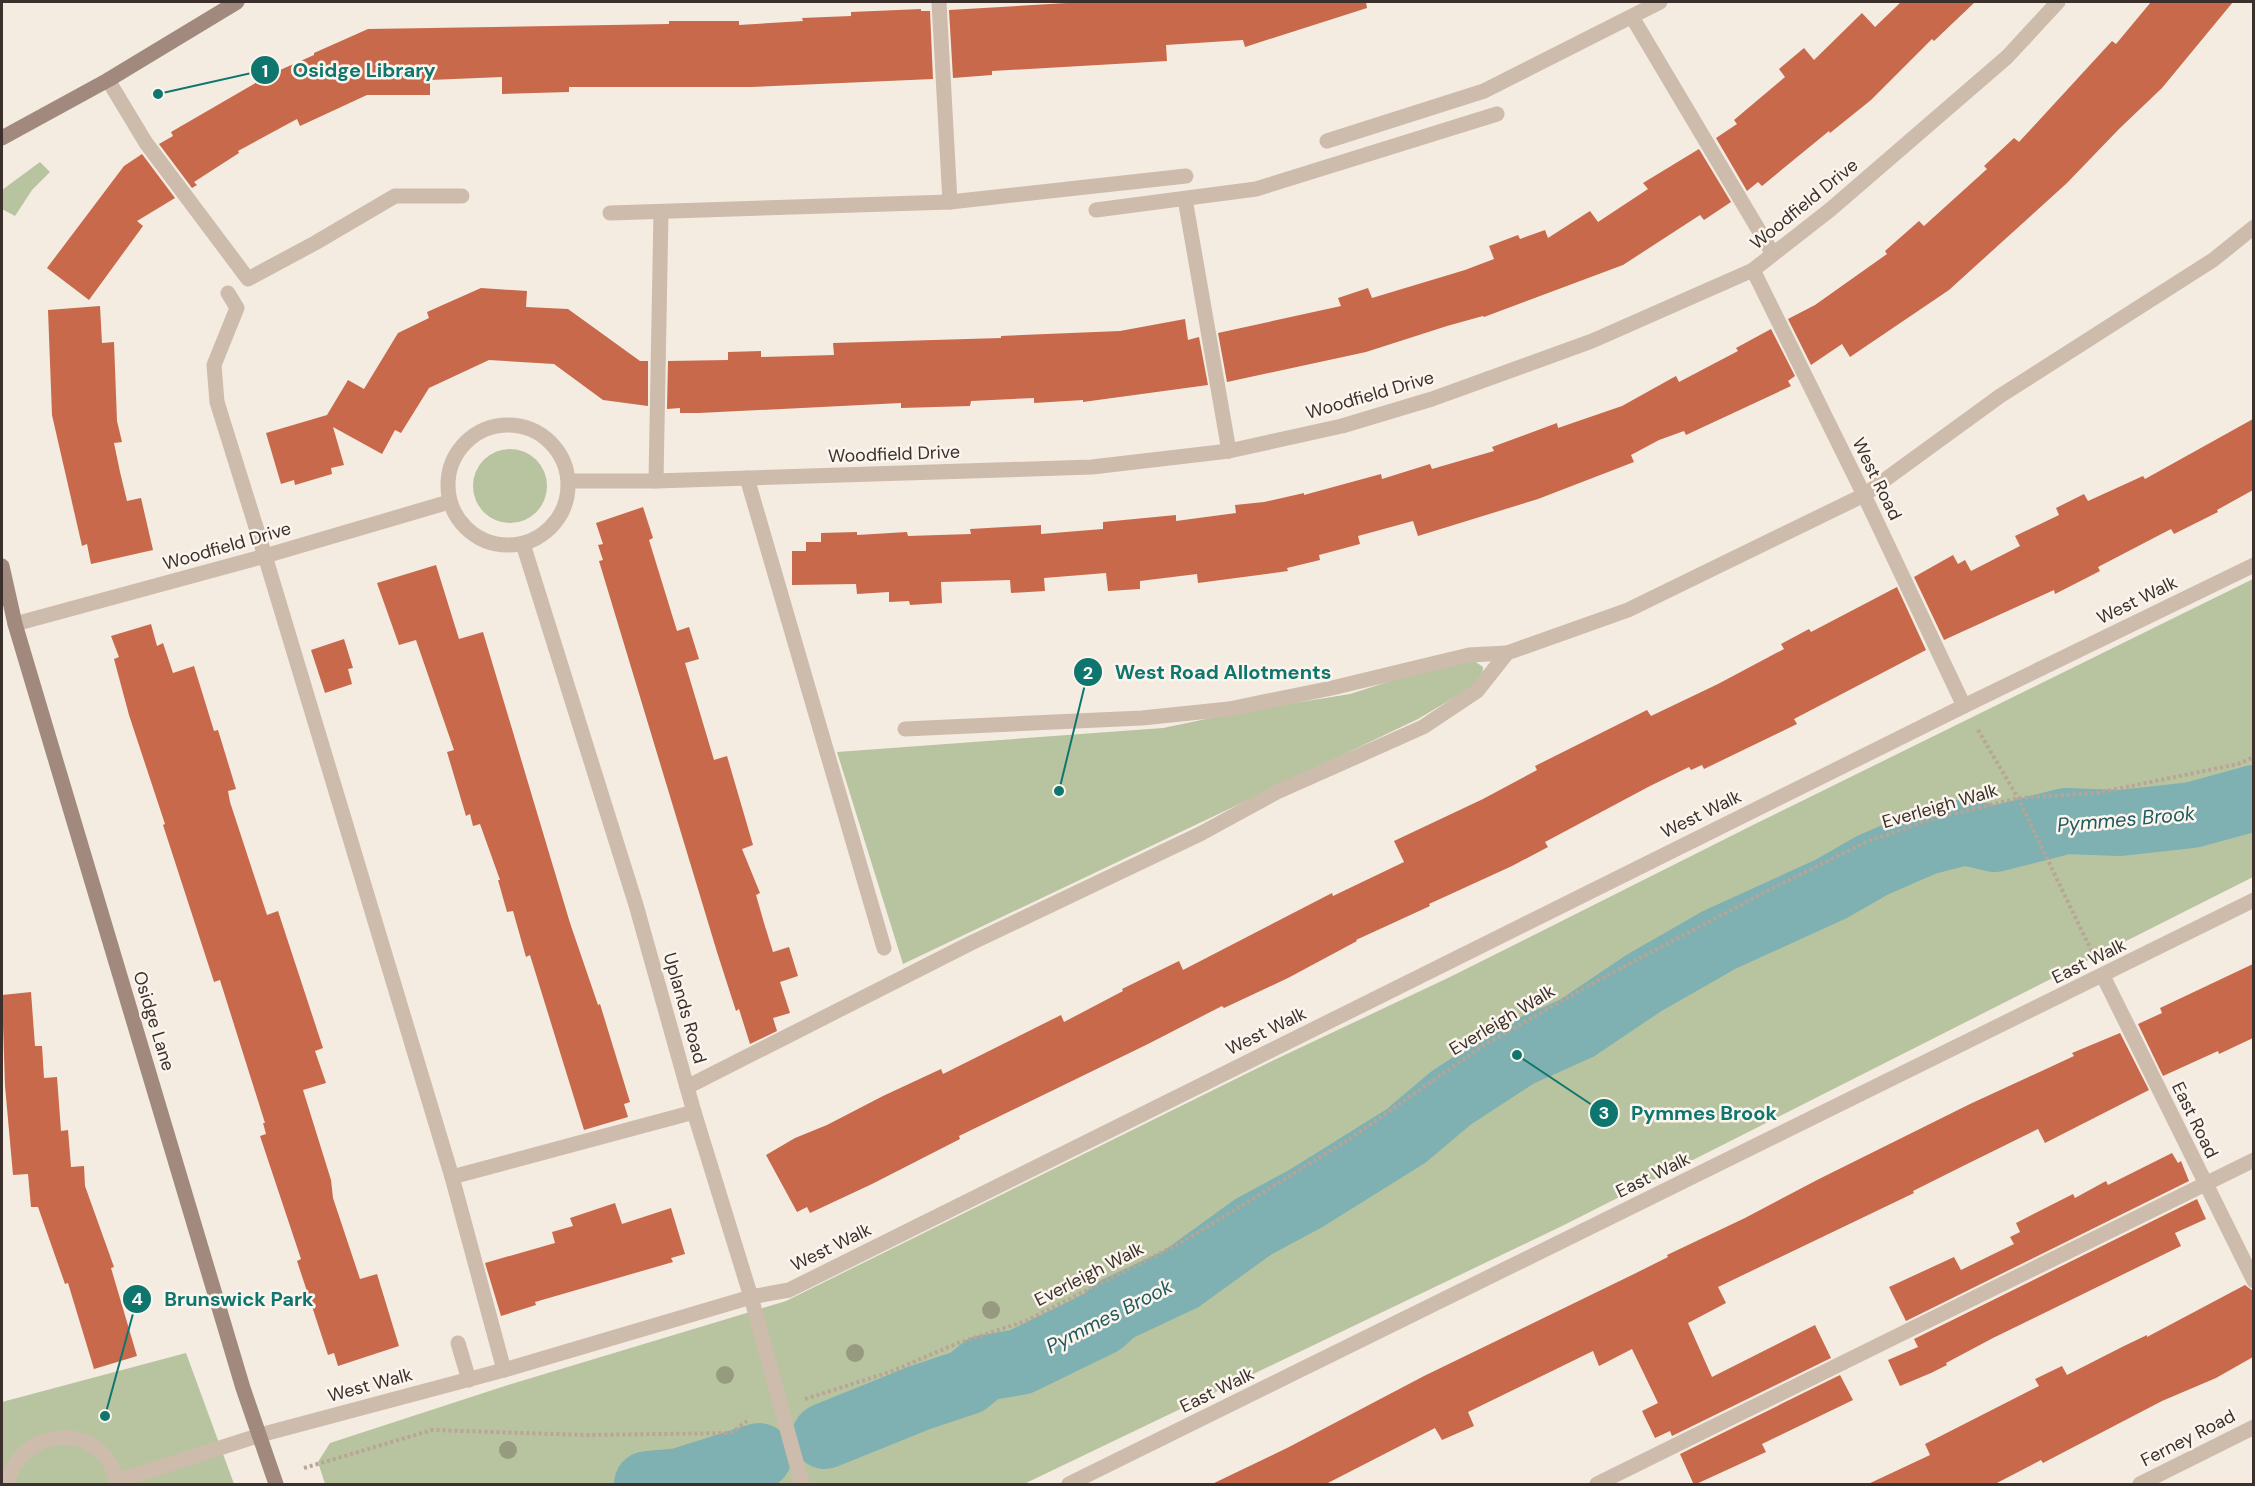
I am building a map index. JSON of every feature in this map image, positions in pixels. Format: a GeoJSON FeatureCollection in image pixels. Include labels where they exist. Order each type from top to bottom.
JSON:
{"type":"FeatureCollection","features":[{"type":"Feature","properties":{"kind":"main road"},"geometry":{"type":"LineString","coordinates":[[2,138],[108,80],[237,2]]}},
{"type":"Feature","properties":{"kind":"main road","name":"Osidge Lane"},"geometry":{"type":"LineString","coordinates":[[2,566],[15,624],[243,1388],[276,1485]]}},
{"type":"Feature","properties":{"kind":"street"},"geometry":{"type":"LineString","coordinates":[[939,2],[950,202]]}},
{"type":"Feature","properties":{"kind":"street"},"geometry":{"type":"LineString","coordinates":[[1327,141],[1484,91],[1660,2]]}},
{"type":"Feature","properties":{"kind":"street","name":"Woodfield Drive"},"geometry":{"type":"LineString","coordinates":[[568,481],[656,481],[1092,467],[1229,451],[1342,426],[1432,399],[1592,341],[1753,270],[1831,209],[2007,57],[2058,2]]}},
{"type":"Feature","properties":{"kind":"street"},"geometry":{"type":"LineString","coordinates":[[1632,17],[1773,254]]}},
{"type":"Feature","properties":{"kind":"street"},"geometry":{"type":"LineString","coordinates":[[108,80],[146,143],[248,279],[395,196],[462,196]]}},
{"type":"Feature","properties":{"kind":"street"},"geometry":{"type":"LineString","coordinates":[[1096,210],[1256,189],[1497,114]]}},
{"type":"Feature","properties":{"kind":"street"},"geometry":{"type":"LineString","coordinates":[[610,213],[950,202],[1186,176]]}},
{"type":"Feature","properties":{"kind":"street"},"geometry":{"type":"LineString","coordinates":[[1185,199],[1229,451]]}},
{"type":"Feature","properties":{"kind":"street"},"geometry":{"type":"LineString","coordinates":[[656,481],[662,212]]}},
{"type":"Feature","properties":{"kind":"street"},"geometry":{"type":"LineString","coordinates":[[905,729],[1142,718],[1229,709],[1332,688],[1470,655],[1507,653],[1628,610],[1864,495],[2000,396],[2212,260],[2253,227]]}},
{"type":"Feature","properties":{"kind":"street","name":"West Road"},"geometry":{"type":"LineString","coordinates":[[1753,270],[1864,495],[1964,706]]}},
{"type":"Feature","properties":{"kind":"street"},"geometry":{"type":"LineString","coordinates":[[228,293],[237,308],[214,365],[217,402],[266,556],[452,1177],[504,1370]]}},
{"type":"Feature","properties":{"kind":"street"},"geometry":{"type":"LineString","coordinates":[[498,425],[518,425],[537,432],[553,444],[564,461],[568,481],[567,498],[561,514],[552,527],[538,538],[523,544],[504,546],[486,542],[470,533],[457,519],[449,502],[447,482],[452,462],[462,444],[479,432],[498,425]]}},
{"type":"Feature","properties":{"kind":"street"},"geometry":{"type":"LineString","coordinates":[[747,478],[884,948]]}},
{"type":"Feature","properties":{"kind":"street","name":"Woodfield Drive"},"geometry":{"type":"LineString","coordinates":[[15,624],[266,556],[449,502]]}},
{"type":"Feature","properties":{"kind":"street","name":"Uplands Road"},"geometry":{"type":"LineString","coordinates":[[523,544],[636,905],[694,1112],[751,1298],[802,1485]]}},
{"type":"Feature","properties":{"kind":"street","name":"West Walk"},"geometry":{"type":"LineString","coordinates":[[117,1483],[260,1435],[469,1380],[751,1298],[789,1290],[1964,706],[2253,565]]}},
{"type":"Feature","properties":{"kind":"street"},"geometry":{"type":"LineString","coordinates":[[687,1086],[970,943],[1200,834],[1277,792],[1423,727],[1478,691],[1507,653]]}},
{"type":"Feature","properties":{"kind":"street","name":"East Walk"},"geometry":{"type":"LineString","coordinates":[[1069,1485],[2253,900]]}},
{"type":"Feature","properties":{"kind":"street","name":"East Road"},"geometry":{"type":"LineString","coordinates":[[2103,976],[2253,1281]]}},
{"type":"Feature","properties":{"kind":"street"},"geometry":{"type":"LineString","coordinates":[[452,1177],[694,1112]]}},
{"type":"Feature","properties":{"kind":"street"},"geometry":{"type":"LineString","coordinates":[[1598,1485],[2253,1160]]}},
{"type":"Feature","properties":{"kind":"street"},"geometry":{"type":"LineString","coordinates":[[458,1343],[469,1380]]}},
{"type":"Feature","properties":{"kind":"street","name":"Ferney Road"},"geometry":{"type":"LineString","coordinates":[[2140,1485],[2253,1427]]}},
{"type":"Feature","properties":{"kind":"street"},"geometry":{"type":"LineString","coordinates":[[6,1477],[18,1458],[32,1446],[49,1438],[67,1437],[85,1442],[100,1452],[112,1467],[117,1483]]}},
{"type":"Feature","properties":{"kind":"path"},"geometry":{"type":"LineString","coordinates":[[1964,706],[2018,798],[2103,976]]}},
{"type":"Feature","properties":{"kind":"path","name":"Everleigh Walk"},"geometry":{"type":"LineString","coordinates":[[801,1401],[890,1372],[958,1343],[1026,1321],[1184,1241],[1348,1140],[1484,1045],[1595,982],[1767,891],[1866,842],[1929,820],[2018,798],[2097,793],[2238,764],[2253,757]]}},
{"type":"Feature","properties":{"kind":"path"},"geometry":{"type":"LineString","coordinates":[[304,1468],[432,1430],[585,1435],[731,1433],[747,1421]]}},
{"type":"Feature","properties":{"kind":"green space"},"geometry":{"type":"Polygon","coordinates":[[[40,162],[50,172],[32,190],[15,216],[2,209],[2,190],[40,162]]]}},
{"type":"Feature","properties":{"kind":"green space"},"geometry":{"type":"Polygon","coordinates":[[[510,449],[531,455],[541,465],[547,486],[541,507],[531,517],[510,523],[489,517],[479,507],[473,486],[479,465],[489,455],[510,449]]]}},
{"type":"Feature","properties":{"kind":"green space"},"geometry":{"type":"Polygon","coordinates":[[[2253,579],[2253,877],[1562,1226],[1024,1484],[325,1484],[318,1462],[330,1443],[508,1385],[786,1301],[1272,1061],[1450,977],[2253,579]]]}},
{"type":"Feature","properties":{"kind":"green space"},"geometry":{"type":"Polygon","coordinates":[[[1473,660],[1483,667],[1482,681],[1418,719],[903,964],[837,752],[1163,728],[1240,712],[1350,694],[1413,674],[1473,660]]]}},
{"type":"Feature","properties":{"kind":"green space"},"geometry":{"type":"Polygon","coordinates":[[[186,1353],[234,1484],[2,1484],[2,1402],[186,1353]]]}},
{"type":"Feature","properties":{"kind":"building"},"geometry":{"type":"Polygon","coordinates":[[[1083,2],[1366,2],[1367,8],[1245,47],[1243,40],[1166,45],[1167,61],[992,71],[992,75],[953,78],[949,10],[1083,2]]]}},
{"type":"Feature","properties":{"kind":"building"},"geometry":{"type":"Polygon","coordinates":[[[1901,2],[1975,2],[1934,41],[1932,39],[1871,100],[1762,186],[1758,182],[1747,191],[1716,138],[1737,124],[1734,120],[1785,77],[1779,69],[1804,48],[1814,60],[1862,13],[1875,27],[1901,2]]]}},
{"type":"Feature","properties":{"kind":"building"},"geometry":{"type":"Polygon","coordinates":[[[2151,2],[2233,2],[2162,88],[2067,183],[1949,290],[1850,357],[1842,344],[1811,365],[1788,319],[1815,305],[1887,254],[1885,251],[1919,221],[1924,226],[1987,169],[1984,166],[2014,138],[2019,142],[2112,41],[2116,44],[2151,2]]]}},
{"type":"Feature","properties":{"kind":"building"},"geometry":{"type":"Polygon","coordinates":[[[921,9],[921,11],[930,11],[933,79],[751,87],[569,87],[569,92],[502,94],[502,77],[430,80],[430,95],[367,95],[300,126],[297,119],[238,151],[239,153],[194,182],[197,185],[192,188],[159,144],[173,136],[171,132],[271,74],[368,29],[669,24],[669,21],[739,21],[739,25],[803,21],[802,18],[851,16],[851,12],[921,9]]]}},
{"type":"Feature","properties":{"kind":"building"},"geometry":{"type":"Polygon","coordinates":[[[1699,149],[1731,202],[1704,220],[1700,215],[1623,265],[1484,317],[1447,326],[1366,352],[1227,382],[1218,333],[1341,306],[1338,298],[1368,288],[1372,298],[1465,270],[1494,259],[1489,246],[1518,235],[1520,239],[1545,230],[1548,238],[1590,211],[1598,222],[1648,189],[1643,183],[1699,149]]]}},
{"type":"Feature","properties":{"kind":"building"},"geometry":{"type":"Polygon","coordinates":[[[142,154],[175,198],[137,221],[143,226],[89,300],[47,268],[124,166],[142,154]]]}},
{"type":"Feature","properties":{"kind":"building"},"geometry":{"type":"Polygon","coordinates":[[[481,288],[527,291],[526,307],[568,309],[640,361],[648,361],[648,406],[603,400],[554,364],[489,360],[429,388],[401,433],[395,430],[382,454],[333,427],[344,465],[331,468],[332,474],[295,485],[294,480],[281,484],[266,433],[327,415],[348,380],[364,389],[398,333],[429,318],[427,312],[481,288]]]}},
{"type":"Feature","properties":{"kind":"building"},"geometry":{"type":"Polygon","coordinates":[[[100,306],[102,343],[114,342],[117,421],[122,442],[114,443],[120,472],[127,501],[141,498],[153,550],[91,564],[87,544],[82,546],[52,415],[48,310],[100,306]]]}},
{"type":"Feature","properties":{"kind":"building"},"geometry":{"type":"Polygon","coordinates":[[[1185,319],[1188,340],[1199,337],[1208,385],[1083,402],[1083,400],[1034,403],[1034,398],[971,401],[970,406],[901,408],[901,403],[699,413],[680,413],[680,408],[667,409],[668,361],[728,360],[728,352],[761,351],[761,357],[834,355],[833,343],[1001,338],[1001,336],[1120,331],[1185,319]]]}},
{"type":"Feature","properties":{"kind":"building"},"geometry":{"type":"Polygon","coordinates":[[[1771,329],[1795,376],[1788,381],[1791,386],[1686,435],[1684,431],[1659,440],[1631,455],[1634,462],[1538,499],[1418,536],[1413,521],[1358,536],[1360,544],[1319,555],[1320,560],[1287,568],[1288,571],[1198,583],[1197,574],[1140,581],[1140,589],[1108,591],[1106,573],[1044,578],[1045,591],[1011,593],[1010,580],[941,582],[942,603],[910,605],[909,601],[889,602],[889,592],[857,594],[856,584],[792,585],[792,551],[806,551],[806,542],[821,542],[821,533],[857,532],[857,535],[907,532],[908,536],[971,534],[970,529],[1041,525],[1041,534],[1103,529],[1103,522],[1176,515],[1176,521],[1236,513],[1235,505],[1264,502],[1304,493],[1304,495],[1381,474],[1382,479],[1430,464],[1432,469],[1494,451],[1492,447],[1557,423],[1558,428],[1622,406],[1676,376],[1679,382],[1738,351],[1736,348],[1771,329]]]}},
{"type":"Feature","properties":{"kind":"building"},"geometry":{"type":"Polygon","coordinates":[[[2253,419],[2253,490],[2217,510],[2218,512],[2174,534],[2171,529],[2098,567],[2100,571],[2055,594],[2054,590],[1944,640],[1914,577],[1953,555],[1958,564],[1965,560],[1971,571],[2020,546],[2015,536],[2059,515],[2056,508],[2084,494],[2088,501],[2143,476],[2145,479],[2253,419]]]}},
{"type":"Feature","properties":{"kind":"building"},"geometry":{"type":"Polygon","coordinates":[[[643,507],[653,538],[649,540],[677,631],[689,627],[699,659],[685,663],[714,760],[727,756],[753,845],[742,849],[760,893],[756,895],[773,952],[789,947],[798,976],[780,982],[790,1013],[773,1018],[777,1031],[750,1044],[739,1009],[736,1011],[717,952],[599,561],[603,560],[598,545],[603,544],[596,523],[643,507]]]}},
{"type":"Feature","properties":{"kind":"building"},"geometry":{"type":"Polygon","coordinates":[[[436,565],[459,639],[483,632],[570,923],[598,1005],[600,1004],[630,1102],[624,1104],[628,1117],[584,1130],[530,955],[526,957],[513,911],[507,912],[498,880],[500,880],[480,824],[473,826],[470,814],[466,816],[447,752],[454,750],[416,640],[399,645],[377,583],[436,565]]]}},
{"type":"Feature","properties":{"kind":"building"},"geometry":{"type":"Polygon","coordinates":[[[1897,587],[1926,650],[1794,719],[1797,724],[1704,769],[1702,765],[1691,770],[1689,767],[1650,786],[1545,842],[1548,847],[1512,866],[1356,940],[1288,978],[1224,1008],[1222,1006],[959,1136],[960,1139],[810,1213],[807,1207],[797,1212],[766,1155],[795,1138],[827,1125],[883,1096],[941,1069],[943,1074],[1061,1015],[1064,1022],[1123,991],[1122,989],[1179,961],[1183,970],[1332,893],[1333,896],[1404,862],[1394,841],[1483,799],[1537,770],[1535,766],[1647,710],[1651,716],[1718,684],[1784,649],[1781,644],[1809,629],[1811,632],[1897,587]]]}},
{"type":"Feature","properties":{"kind":"building"},"geometry":{"type":"Polygon","coordinates":[[[151,624],[157,646],[163,643],[173,673],[194,666],[214,731],[218,730],[236,789],[228,791],[230,802],[267,915],[278,911],[323,1048],[315,1051],[326,1083],[303,1090],[331,1180],[333,1198],[360,1279],[377,1274],[399,1346],[338,1366],[334,1353],[328,1355],[297,1261],[301,1259],[260,1136],[266,1134],[263,1123],[265,1123],[220,980],[214,982],[163,825],[165,824],[129,715],[114,659],[119,657],[111,636],[151,624]]]}},
{"type":"Feature","properties":{"kind":"building"},"geometry":{"type":"Polygon","coordinates":[[[344,639],[353,668],[348,669],[352,684],[325,693],[311,650],[344,639]]]}},
{"type":"Feature","properties":{"kind":"building"},"geometry":{"type":"Polygon","coordinates":[[[2253,964],[2253,1038],[2163,1076],[2138,1024],[2162,1013],[2160,1008],[2253,964]]]}},
{"type":"Feature","properties":{"kind":"building"},"geometry":{"type":"Polygon","coordinates":[[[31,992],[35,1046],[42,1046],[44,1078],[57,1077],[61,1131],[68,1130],[71,1167],[84,1166],[85,1186],[114,1267],[111,1268],[137,1356],[94,1369],[68,1283],[65,1284],[38,1207],[31,1207],[28,1174],[13,1175],[5,1086],[2,995],[31,992]]]}},
{"type":"Feature","properties":{"kind":"building"},"geometry":{"type":"Polygon","coordinates":[[[2120,1033],[2149,1090],[2045,1143],[2038,1129],[1913,1191],[1914,1193],[1718,1287],[1726,1303],[1688,1323],[1712,1377],[1815,1325],[1831,1358],[1672,1436],[1670,1431],[1655,1438],[1642,1411],[1658,1403],[1632,1349],[1599,1366],[1593,1351],[1468,1412],[1474,1426],[1442,1440],[1435,1428],[1324,1485],[1210,1485],[1970,1104],[2074,1056],[2072,1053],[2120,1033]]]}},
{"type":"Feature","properties":{"kind":"building"},"geometry":{"type":"Polygon","coordinates":[[[2172,1153],[2178,1163],[2181,1161],[2189,1181],[1906,1321],[1889,1287],[1954,1257],[1961,1270],[2014,1244],[2010,1237],[2020,1232],[2016,1223],[2073,1194],[2075,1198],[2106,1181],[2108,1185],[2172,1153]]]}},
{"type":"Feature","properties":{"kind":"building"},"geometry":{"type":"Polygon","coordinates":[[[2197,1199],[2206,1219],[2175,1233],[2181,1246],[1993,1338],[1931,1373],[1900,1386],[1888,1360],[1918,1347],[1914,1339],[2197,1199]]]}},
{"type":"Feature","properties":{"kind":"building"},"geometry":{"type":"Polygon","coordinates":[[[615,1203],[622,1224],[671,1208],[685,1254],[671,1258],[673,1262],[535,1302],[536,1305],[501,1316],[485,1263],[555,1243],[552,1232],[573,1226],[570,1218],[615,1203]]]}},
{"type":"Feature","properties":{"kind":"building"},"geometry":{"type":"Polygon","coordinates":[[[2245,1285],[2253,1291],[2253,1357],[2216,1378],[2162,1401],[2043,1463],[2041,1460],[1993,1485],[1866,1485],[1930,1455],[1925,1444],[2039,1386],[2035,1379],[2062,1366],[2067,1375],[2147,1335],[2147,1337],[2245,1285]]]}},
{"type":"Feature","properties":{"kind":"building"},"geometry":{"type":"Polygon","coordinates":[[[1840,1375],[1853,1400],[1762,1444],[1766,1452],[1694,1485],[1680,1454],[1840,1375]]]}},
{"type":"Feature","properties":{"kind":"waterway","name":"Pymmes Brook"},"geometry":{"type":"LineString","coordinates":[[825,1436],[919,1398],[967,1382],[984,1368],[1020,1362],[1102,1322],[1115,1310],[1181,1279],[1253,1227],[1305,1199],[1406,1136],[1451,1098],[1517,1055],[1577,1028],[1644,983],[1719,940],[1831,889],[1873,865],[1926,842],[1965,832],[1995,839],[2066,821],[2120,823],[2192,815],[2254,798]]}},
{"type":"Feature","properties":{"kind":"waterway","name":"Pymmes Brook"},"geometry":{"type":"LineString","coordinates":[[647,1484],[680,1481],[759,1456]]}},
{"type":"Feature","properties":{"kind":"place","name":"Osidge Library"},"geometry":{"type":"Point","coordinates":[158,94]}},
{"type":"Feature","properties":{"kind":"place","name":"West Road Allotments"},"geometry":{"type":"Point","coordinates":[1059,791]}},
{"type":"Feature","properties":{"kind":"place","name":"Pymmes Brook"},"geometry":{"type":"Point","coordinates":[1517,1055]}},
{"type":"Feature","properties":{"kind":"place","name":"Brunswick Park"},"geometry":{"type":"Point","coordinates":[105,1416]}}]}
